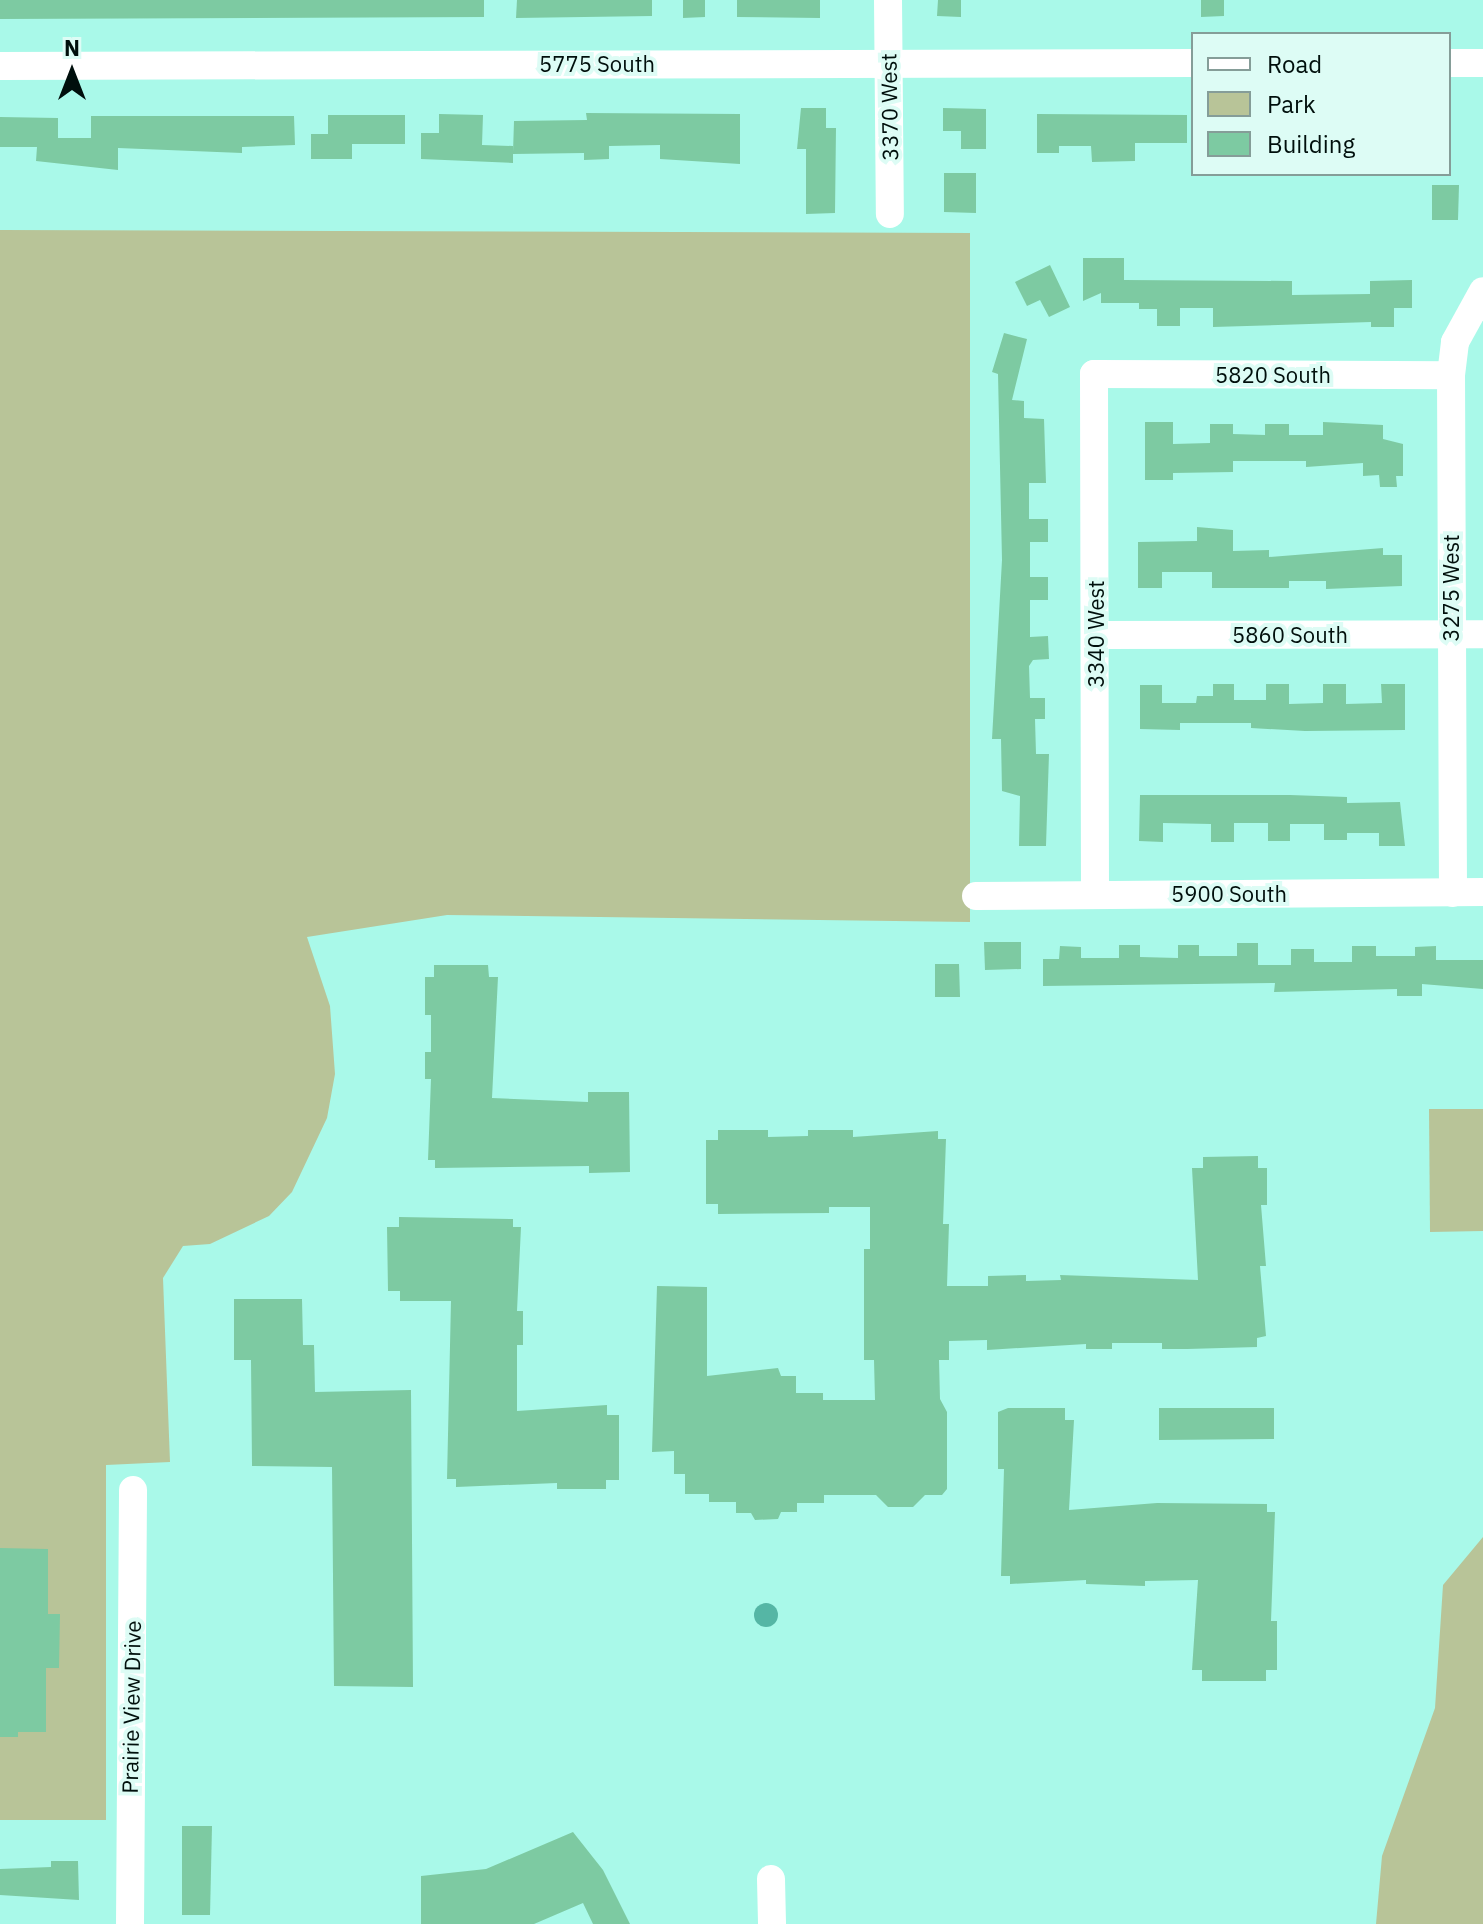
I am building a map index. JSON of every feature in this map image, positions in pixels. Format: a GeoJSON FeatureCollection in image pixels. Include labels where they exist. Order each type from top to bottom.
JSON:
{"type":"FeatureCollection","features":[{"type":"Feature","properties":{"kind":"street","name":"3370 West"},"geometry":{"type":"LineString","coordinates":[[888,0],[890,214]]}},
{"type":"Feature","properties":{"kind":"street","name":"5775 South"},"geometry":{"type":"LineString","coordinates":[[0,66],[1191,63]]}},
{"type":"Feature","properties":{"kind":"street"},"geometry":{"type":"LineString","coordinates":[[1451,63],[1483,63]]}},
{"type":"Feature","properties":{"kind":"street","name":"3275 West"},"geometry":{"type":"LineString","coordinates":[[1453,893],[1451,375],[1455,342],[1483,291]]}},
{"type":"Feature","properties":{"kind":"street","name":"5820 South"},"geometry":{"type":"LineString","coordinates":[[1094,374],[1451,375]]}},
{"type":"Feature","properties":{"kind":"street","name":"3340 West"},"geometry":{"type":"LineString","coordinates":[[1094,374],[1095,894]]}},
{"type":"Feature","properties":{"kind":"street","name":"5860 South"},"geometry":{"type":"LineString","coordinates":[[1096,635],[1483,634]]}},
{"type":"Feature","properties":{"kind":"street","name":"5900 South"},"geometry":{"type":"LineString","coordinates":[[976,896],[1483,892]]}},
{"type":"Feature","properties":{"kind":"street","name":"Prairie View Drive"},"geometry":{"type":"LineString","coordinates":[[130,1924],[133,1490]]}},
{"type":"Feature","properties":{"kind":"street"},"geometry":{"type":"LineString","coordinates":[[771,1879],[772,1924]]}},
{"type":"Feature","properties":{"kind":"green space"},"geometry":{"type":"Polygon","coordinates":[[[0,230],[970,233],[970,922],[447,915],[307,937],[330,1006],[335,1074],[327,1118],[292,1192],[269,1216],[210,1244],[183,1246],[163,1278],[170,1462],[106,1465],[106,1820],[0,1820],[0,230]]]}},
{"type":"Feature","properties":{"kind":"green space"},"geometry":{"type":"Polygon","coordinates":[[[1429,1109],[1483,1109],[1483,1231],[1430,1232],[1429,1109]]]}},
{"type":"Feature","properties":{"kind":"green space"},"geometry":{"type":"Polygon","coordinates":[[[1483,1537],[1483,1924],[1376,1924],[1382,1856],[1435,1708],[1443,1585],[1483,1537]]]}},
{"type":"Feature","properties":{"kind":"shaded area"},"geometry":{"type":"Polygon","coordinates":[[[766,1603],[775,1606],[778,1615],[775,1624],[766,1627],[757,1624],[754,1615],[757,1606],[766,1603]]]}},
{"type":"Feature","properties":{"kind":"building"},"geometry":{"type":"Polygon","coordinates":[[[0,0],[484,0],[484,17],[0,19],[0,0]]]}},
{"type":"Feature","properties":{"kind":"building"},"geometry":{"type":"Polygon","coordinates":[[[517,0],[652,0],[652,16],[516,18],[517,0]]]}},
{"type":"Feature","properties":{"kind":"building"},"geometry":{"type":"Polygon","coordinates":[[[683,0],[705,0],[705,17],[683,18],[683,0]]]}},
{"type":"Feature","properties":{"kind":"building"},"geometry":{"type":"Polygon","coordinates":[[[737,0],[820,0],[820,18],[737,17],[737,0]]]}},
{"type":"Feature","properties":{"kind":"building"},"geometry":{"type":"Polygon","coordinates":[[[938,0],[961,0],[961,17],[937,16],[938,0]]]}},
{"type":"Feature","properties":{"kind":"building"},"geometry":{"type":"Polygon","coordinates":[[[1201,0],[1224,0],[1224,16],[1201,17],[1201,0]]]}},
{"type":"Feature","properties":{"kind":"building"},"geometry":{"type":"Polygon","coordinates":[[[801,108],[826,108],[826,128],[836,128],[835,213],[806,214],[806,149],[797,149],[801,108]]]}},
{"type":"Feature","properties":{"kind":"building"},"geometry":{"type":"Polygon","coordinates":[[[943,108],[986,109],[986,149],[961,149],[961,131],[943,131],[943,108]]]}},
{"type":"Feature","properties":{"kind":"building"},"geometry":{"type":"Polygon","coordinates":[[[586,113],[740,114],[740,164],[660,159],[660,145],[609,146],[609,159],[584,160],[584,153],[513,154],[513,163],[421,159],[421,133],[439,133],[439,114],[483,115],[482,145],[513,146],[513,152],[514,121],[587,120],[586,113]]]}},
{"type":"Feature","properties":{"kind":"building"},"geometry":{"type":"Polygon","coordinates":[[[1037,114],[1187,115],[1187,143],[1135,143],[1135,161],[1092,162],[1091,146],[1059,146],[1059,153],[1037,153],[1037,114]]]}},
{"type":"Feature","properties":{"kind":"building"},"geometry":{"type":"Polygon","coordinates":[[[328,115],[405,115],[405,144],[352,144],[352,159],[311,159],[311,134],[328,134],[328,115]]]}},
{"type":"Feature","properties":{"kind":"building"},"geometry":{"type":"Polygon","coordinates":[[[91,116],[294,116],[295,145],[242,147],[242,153],[118,148],[118,170],[36,161],[37,147],[0,147],[0,117],[58,118],[58,138],[91,138],[91,116]]]}},
{"type":"Feature","properties":{"kind":"building"},"geometry":{"type":"Polygon","coordinates":[[[944,173],[976,173],[976,213],[944,212],[944,173]]]}},
{"type":"Feature","properties":{"kind":"building"},"geometry":{"type":"Polygon","coordinates":[[[1432,185],[1459,185],[1458,220],[1432,220],[1432,185]]]}},
{"type":"Feature","properties":{"kind":"building"},"geometry":{"type":"Polygon","coordinates":[[[1083,258],[1124,258],[1124,280],[1292,281],[1292,295],[1370,294],[1370,281],[1412,280],[1412,308],[1394,308],[1394,327],[1371,327],[1371,322],[1213,327],[1213,308],[1180,308],[1180,326],[1157,326],[1157,309],[1139,309],[1139,303],[1101,303],[1101,293],[1083,301],[1083,258]]]}},
{"type":"Feature","properties":{"kind":"building"},"geometry":{"type":"Polygon","coordinates":[[[1050,265],[1070,307],[1049,317],[1040,300],[1027,306],[1015,282],[1050,265]]]}},
{"type":"Feature","properties":{"kind":"building"},"geometry":{"type":"Polygon","coordinates":[[[1004,333],[1027,339],[1012,400],[1024,401],[1024,418],[1044,419],[1046,483],[1029,483],[1029,519],[1048,519],[1048,542],[1030,542],[1030,577],[1048,577],[1048,600],[1030,600],[1030,637],[1048,636],[1049,659],[1033,660],[1029,666],[1030,698],[1045,698],[1045,719],[1035,719],[1036,754],[1049,754],[1046,846],[1019,846],[1020,796],[1002,791],[1001,739],[992,739],[1002,560],[998,374],[992,372],[1004,333]]]}},
{"type":"Feature","properties":{"kind":"building"},"geometry":{"type":"Polygon","coordinates":[[[1145,422],[1173,422],[1173,444],[1210,443],[1210,424],[1233,424],[1233,434],[1265,435],[1265,424],[1289,424],[1289,435],[1323,435],[1323,422],[1383,425],[1383,439],[1403,444],[1403,476],[1396,476],[1397,487],[1380,487],[1379,475],[1363,476],[1363,463],[1306,467],[1306,461],[1233,461],[1233,472],[1173,473],[1173,480],[1145,480],[1145,422]]]}},
{"type":"Feature","properties":{"kind":"building"},"geometry":{"type":"Polygon","coordinates":[[[1197,527],[1233,530],[1233,551],[1269,550],[1269,557],[1383,548],[1383,555],[1402,555],[1402,586],[1326,589],[1326,581],[1289,581],[1289,588],[1212,588],[1212,572],[1162,572],[1162,588],[1138,588],[1138,542],[1197,541],[1197,527]]]}},
{"type":"Feature","properties":{"kind":"building"},"geometry":{"type":"Polygon","coordinates":[[[1213,684],[1234,684],[1234,700],[1266,700],[1266,684],[1289,684],[1289,704],[1323,703],[1323,684],[1346,684],[1346,704],[1382,703],[1381,684],[1405,684],[1405,730],[1305,731],[1251,728],[1251,723],[1180,723],[1180,730],[1140,729],[1140,685],[1162,685],[1162,703],[1196,703],[1197,696],[1213,696],[1213,684]]]}},
{"type":"Feature","properties":{"kind":"building"},"geometry":{"type":"Polygon","coordinates":[[[1140,795],[1290,795],[1347,797],[1347,803],[1400,802],[1405,846],[1379,846],[1379,833],[1347,833],[1347,840],[1324,840],[1324,824],[1290,824],[1290,841],[1268,841],[1268,823],[1234,823],[1234,842],[1211,842],[1211,824],[1163,823],[1163,842],[1139,841],[1140,795]]]}},
{"type":"Feature","properties":{"kind":"building"},"geometry":{"type":"Polygon","coordinates":[[[984,942],[1021,942],[1021,969],[985,970],[984,942]]]}},
{"type":"Feature","properties":{"kind":"building"},"geometry":{"type":"Polygon","coordinates":[[[1237,943],[1258,943],[1258,965],[1291,965],[1291,949],[1314,949],[1314,962],[1352,962],[1352,946],[1376,946],[1376,956],[1415,956],[1415,947],[1436,946],[1436,960],[1483,960],[1483,989],[1422,984],[1422,996],[1397,996],[1397,989],[1274,992],[1275,983],[1043,986],[1043,959],[1059,959],[1060,946],[1081,947],[1081,958],[1119,958],[1119,945],[1140,945],[1140,957],[1178,958],[1178,945],[1199,945],[1199,956],[1237,956],[1237,943]]]}},
{"type":"Feature","properties":{"kind":"building"},"geometry":{"type":"Polygon","coordinates":[[[935,964],[959,964],[960,997],[935,997],[935,964]]]}},
{"type":"Feature","properties":{"kind":"building"},"geometry":{"type":"Polygon","coordinates":[[[434,965],[488,965],[489,977],[498,977],[492,1098],[588,1102],[588,1092],[629,1092],[630,1172],[589,1173],[589,1166],[435,1168],[435,1160],[428,1160],[431,1079],[425,1079],[425,1052],[431,1052],[431,1015],[425,1015],[425,977],[434,977],[434,965]]]}},
{"type":"Feature","properties":{"kind":"building"},"geometry":{"type":"Polygon","coordinates":[[[718,1130],[768,1130],[768,1137],[808,1136],[808,1130],[853,1130],[853,1137],[938,1131],[938,1139],[946,1139],[943,1224],[949,1224],[947,1286],[988,1286],[988,1276],[1026,1275],[1026,1281],[1061,1280],[1060,1275],[1198,1280],[1192,1168],[1203,1168],[1203,1157],[1258,1156],[1258,1168],[1267,1168],[1267,1205],[1261,1205],[1266,1266],[1260,1266],[1266,1336],[1257,1338],[1257,1347],[1187,1349],[1162,1349],[1162,1343],[1112,1343],[1112,1349],[1086,1349],[1086,1344],[987,1350],[987,1340],[949,1341],[949,1360],[939,1360],[940,1399],[947,1412],[947,1489],[942,1495],[925,1495],[913,1507],[888,1507],[876,1495],[824,1495],[824,1503],[797,1503],[797,1512],[781,1512],[778,1519],[755,1520],[751,1513],[736,1513],[736,1502],[709,1502],[709,1494],[685,1494],[685,1474],[674,1474],[674,1451],[652,1452],[657,1286],[707,1287],[707,1376],[778,1368],[781,1376],[796,1376],[796,1393],[823,1393],[823,1400],[875,1400],[874,1360],[864,1360],[864,1249],[870,1249],[870,1207],[829,1207],[829,1213],[718,1214],[718,1204],[706,1204],[706,1140],[718,1140],[718,1130]]]}},
{"type":"Feature","properties":{"kind":"building"},"geometry":{"type":"Polygon","coordinates":[[[399,1217],[513,1219],[513,1227],[521,1227],[517,1311],[523,1311],[523,1345],[517,1345],[517,1411],[607,1405],[607,1415],[619,1415],[619,1480],[606,1480],[606,1489],[557,1489],[557,1483],[456,1487],[456,1479],[447,1479],[451,1301],[400,1301],[400,1291],[388,1291],[387,1227],[399,1227],[399,1217]]]}},
{"type":"Feature","properties":{"kind":"building"},"geometry":{"type":"Polygon","coordinates":[[[234,1299],[302,1299],[303,1345],[314,1345],[315,1392],[411,1390],[413,1687],[334,1686],[332,1467],[252,1466],[251,1360],[234,1360],[234,1299]]]}},
{"type":"Feature","properties":{"kind":"building"},"geometry":{"type":"Polygon","coordinates":[[[1008,1408],[1065,1408],[1065,1420],[1074,1420],[1069,1510],[1157,1503],[1267,1504],[1267,1512],[1275,1512],[1271,1621],[1277,1621],[1277,1670],[1266,1670],[1266,1681],[1202,1681],[1202,1670],[1192,1670],[1198,1580],[1145,1581],[1145,1586],[1086,1584],[1086,1580],[1010,1584],[1010,1576],[1001,1576],[1004,1469],[998,1469],[998,1412],[1008,1408]]]}},
{"type":"Feature","properties":{"kind":"building"},"geometry":{"type":"Polygon","coordinates":[[[1159,1408],[1274,1408],[1274,1439],[1159,1440],[1159,1408]]]}},
{"type":"Feature","properties":{"kind":"building"},"geometry":{"type":"Polygon","coordinates":[[[0,1548],[48,1549],[48,1614],[60,1614],[59,1668],[46,1668],[46,1732],[18,1732],[18,1737],[0,1737],[0,1548]]]}},
{"type":"Feature","properties":{"kind":"building"},"geometry":{"type":"Polygon","coordinates":[[[182,1826],[212,1826],[210,1915],[182,1915],[182,1826]]]}},
{"type":"Feature","properties":{"kind":"building"},"geometry":{"type":"Polygon","coordinates":[[[573,1832],[603,1870],[630,1924],[593,1924],[583,1903],[534,1924],[421,1924],[421,1876],[486,1869],[573,1832]]]}},
{"type":"Feature","properties":{"kind":"building"},"geometry":{"type":"Polygon","coordinates":[[[51,1861],[78,1861],[79,1900],[0,1895],[0,1869],[51,1867],[51,1861]]]}}]}
